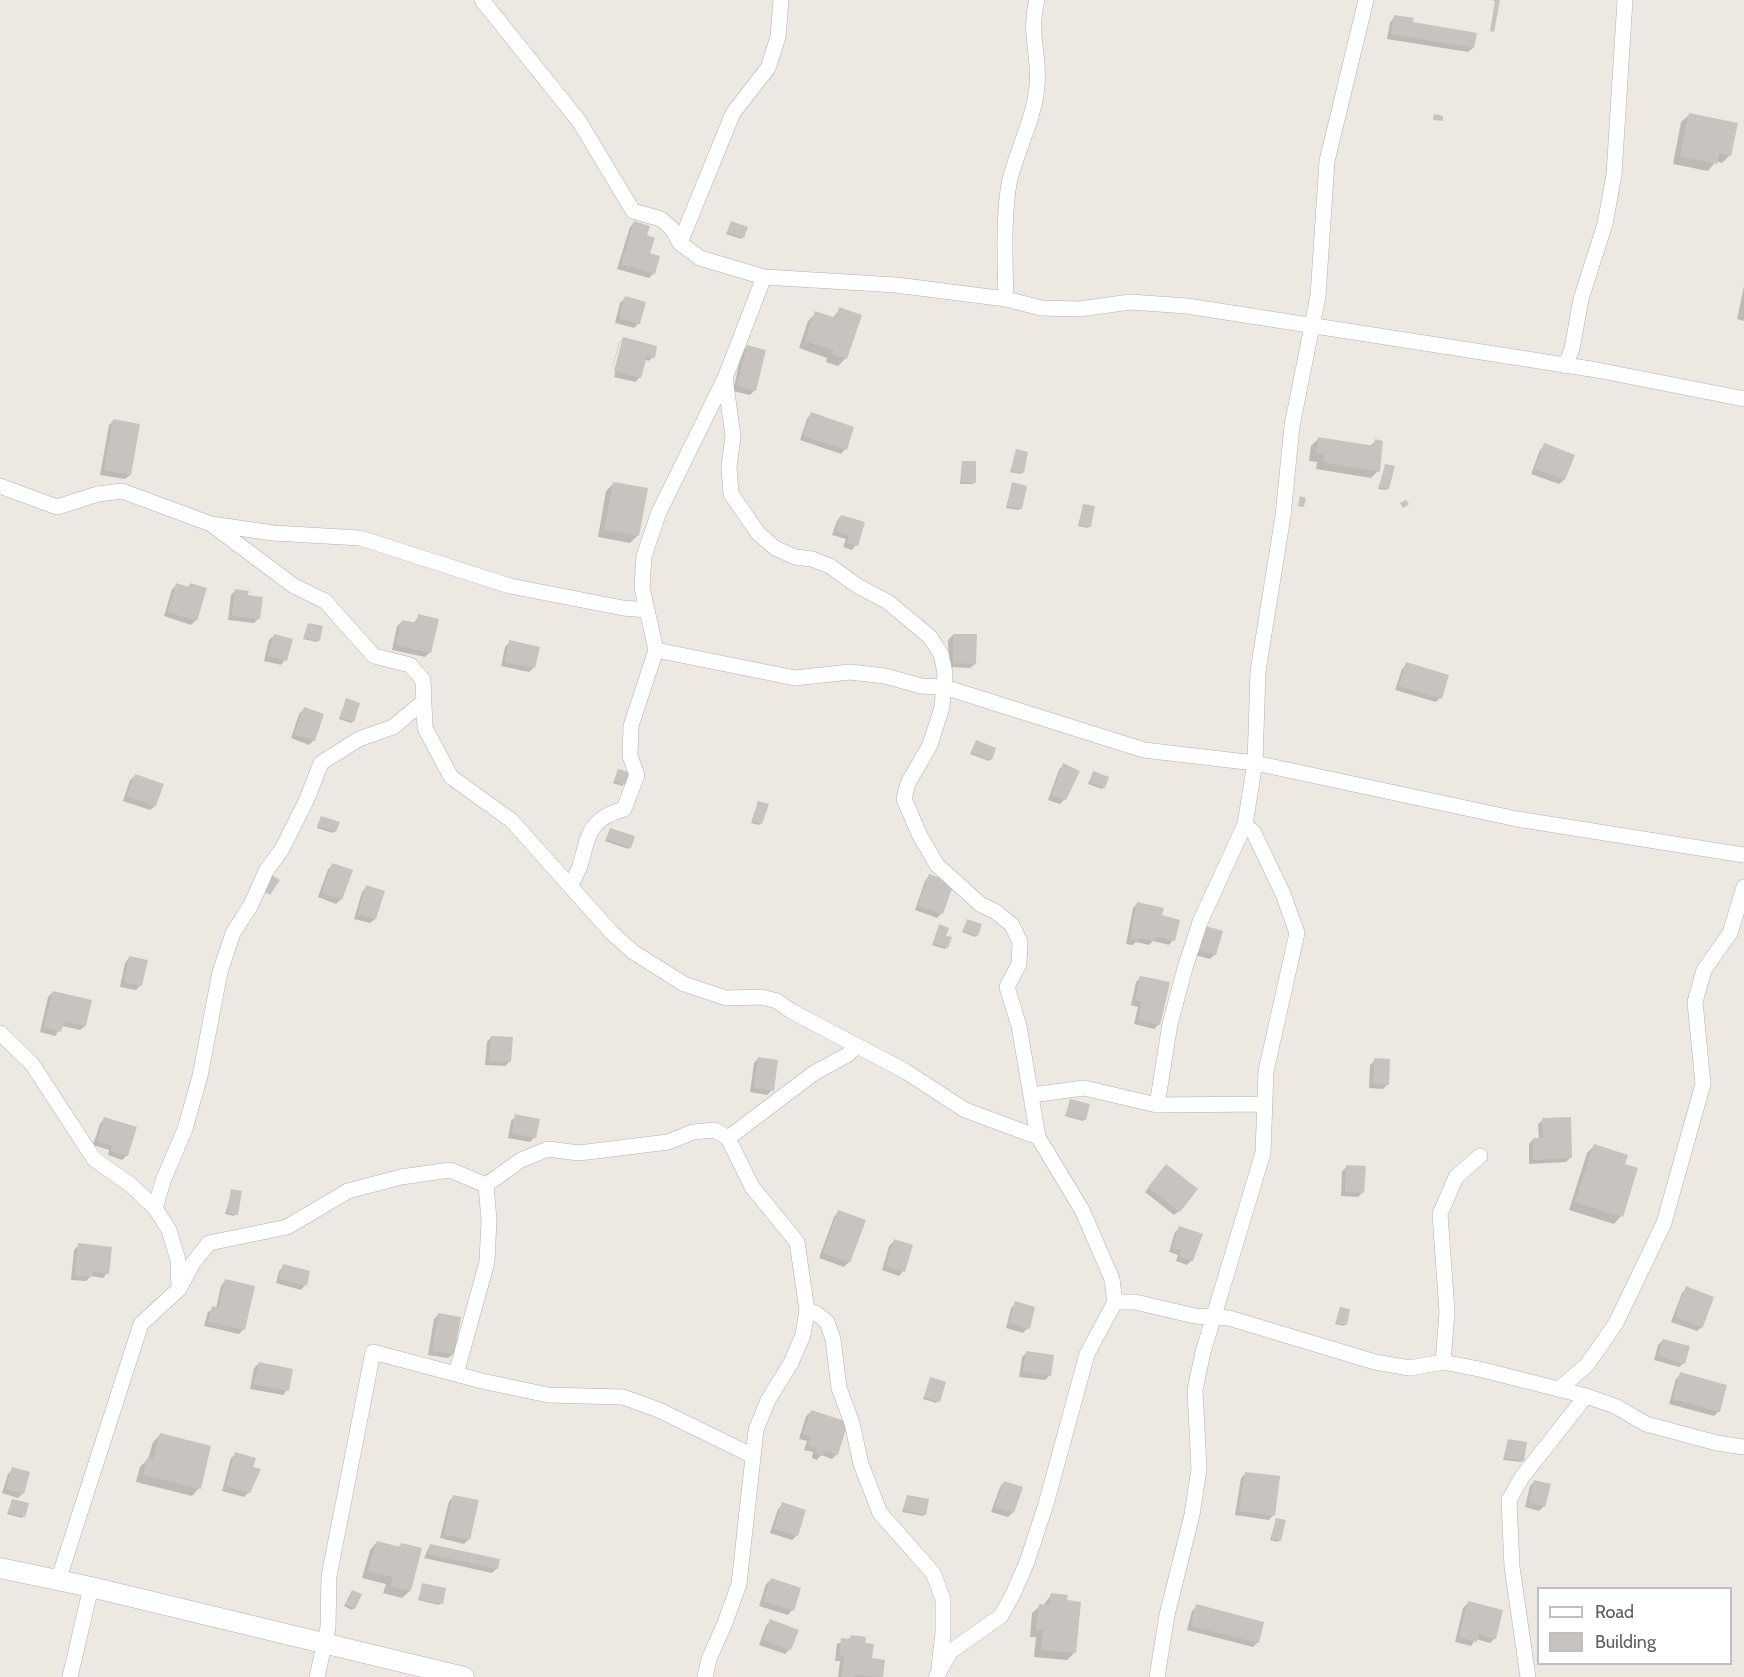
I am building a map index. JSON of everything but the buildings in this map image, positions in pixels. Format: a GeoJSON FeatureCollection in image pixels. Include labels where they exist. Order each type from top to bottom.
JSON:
{"type":"FeatureCollection","features":[{"type":"Feature","properties":{"kind":"street"},"geometry":{"type":"LineString","coordinates":[[482,0],[579,121],[618,190],[633,211],[661,219],[672,229],[680,243],[700,258],[764,277],[896,285],[1006,299],[1041,308],[1080,309],[1130,302],[1187,306],[1565,366],[1744,399]]}},
{"type":"Feature","properties":{"kind":"street"},"geometry":{"type":"LineString","coordinates":[[680,243],[733,113],[768,68],[778,37],[781,0]]}},
{"type":"Feature","properties":{"kind":"street"},"geometry":{"type":"LineString","coordinates":[[1006,299],[1010,180],[1030,123],[1037,87],[1038,60],[1032,28],[1037,0]]}},
{"type":"Feature","properties":{"kind":"street"},"geometry":{"type":"LineString","coordinates":[[1157,1105],[1170,1024],[1200,922],[1245,824],[1255,763],[1258,671],[1283,516],[1292,426],[1318,296],[1327,161],[1366,0]]}},
{"type":"Feature","properties":{"kind":"street"},"geometry":{"type":"LineString","coordinates":[[1565,366],[1572,349],[1581,299],[1605,224],[1614,175],[1625,0]]}},
{"type":"Feature","properties":{"kind":"street"},"geometry":{"type":"LineString","coordinates":[[570,885],[576,878],[586,837],[607,814],[624,809],[637,775],[630,756],[631,726],[656,650],[642,588],[644,556],[659,512],[725,378],[764,277]]}},
{"type":"Feature","properties":{"kind":"street"},"geometry":{"type":"LineString","coordinates":[[725,378],[734,436],[729,467],[731,494],[758,533],[775,548],[795,558],[812,559],[830,566],[911,619],[930,637],[941,654],[945,674],[936,728],[921,763],[908,783],[904,799],[920,836],[937,865],[980,904],[996,912],[1012,925],[1020,942],[1019,964],[1007,987],[1019,1026],[1038,1137],[1082,1210],[1112,1279],[1115,1302],[1087,1354],[1046,1504],[1027,1562],[1013,1594],[1000,1616],[951,1651],[937,1673]]}},
{"type":"Feature","properties":{"kind":"street"},"geometry":{"type":"LineString","coordinates":[[0,486],[57,507],[98,494],[122,491],[212,524],[273,533],[360,538],[510,586],[568,599],[647,610]]}},
{"type":"Feature","properties":{"kind":"street"},"geometry":{"type":"LineString","coordinates":[[212,524],[294,586],[325,602],[374,656],[410,665],[423,680],[422,703],[425,728],[451,777],[511,820],[612,933],[633,952],[684,984],[726,998],[761,997],[777,1001],[791,1011],[905,1071],[965,1110],[1038,1137]]}},
{"type":"Feature","properties":{"kind":"street"},"geometry":{"type":"LineString","coordinates":[[656,650],[795,678],[850,672],[885,676],[921,686],[944,687],[1144,750],[1255,763],[1517,819],[1744,855]]}},
{"type":"Feature","properties":{"kind":"street"},"geometry":{"type":"LineString","coordinates":[[155,1208],[163,1181],[185,1129],[200,1076],[220,972],[233,933],[250,905],[266,871],[282,849],[307,799],[321,763],[358,739],[393,727],[422,703]]}},
{"type":"Feature","properties":{"kind":"street"},"geometry":{"type":"LineString","coordinates":[[1157,1677],[1167,1615],[1192,1515],[1199,1469],[1195,1390],[1213,1317],[1263,1153],[1266,1071],[1297,933],[1283,894],[1254,834],[1245,824]]}},
{"type":"Feature","properties":{"kind":"street"},"geometry":{"type":"LineString","coordinates":[[1560,1388],[1587,1365],[1616,1323],[1664,1223],[1703,1084],[1695,1002],[1704,970],[1730,933],[1744,887]]}},
{"type":"Feature","properties":{"kind":"street"},"geometry":{"type":"LineString","coordinates":[[0,1033],[32,1064],[94,1159],[130,1185],[155,1208],[169,1230],[178,1260],[179,1288]]}},
{"type":"Feature","properties":{"kind":"street"},"geometry":{"type":"LineString","coordinates":[[728,1138],[814,1073],[847,1055],[857,1046]]}},
{"type":"Feature","properties":{"kind":"street"},"geometry":{"type":"LineString","coordinates":[[1032,1095],[1084,1088],[1157,1105],[1263,1104]]}},
{"type":"Feature","properties":{"kind":"street"},"geometry":{"type":"LineString","coordinates":[[486,1185],[521,1160],[548,1149],[579,1153],[668,1142],[693,1132],[715,1130],[728,1138],[752,1187],[797,1242],[807,1310],[803,1335],[791,1363],[768,1401],[756,1430],[739,1584],[709,1659],[705,1677]]}},
{"type":"Feature","properties":{"kind":"street"},"geometry":{"type":"LineString","coordinates":[[1443,1362],[1447,1312],[1440,1214],[1456,1177],[1480,1156]]}},
{"type":"Feature","properties":{"kind":"street"},"geometry":{"type":"LineString","coordinates":[[58,1581],[141,1324],[179,1288],[193,1263],[209,1243],[287,1227],[348,1191],[401,1177],[450,1170],[486,1185]]}},
{"type":"Feature","properties":{"kind":"street"},"geometry":{"type":"LineString","coordinates":[[456,1374],[487,1262],[489,1220],[486,1185]]}},
{"type":"Feature","properties":{"kind":"street"},"geometry":{"type":"LineString","coordinates":[[1115,1302],[1135,1302],[1195,1316],[1229,1318],[1375,1362],[1410,1368],[1443,1362],[1560,1388],[1615,1406],[1646,1424],[1717,1443],[1744,1447]]}},
{"type":"Feature","properties":{"kind":"street"},"geometry":{"type":"LineString","coordinates":[[807,1310],[816,1313],[826,1322],[833,1339],[839,1388],[852,1423],[861,1464],[880,1513],[933,1573],[943,1599],[943,1633],[937,1673]]}},
{"type":"Feature","properties":{"kind":"street"},"geometry":{"type":"LineString","coordinates":[[318,1677],[326,1644],[329,1576],[373,1352],[548,1395],[623,1397],[659,1410],[753,1456]]}},
{"type":"Feature","properties":{"kind":"street"},"geometry":{"type":"LineString","coordinates":[[1528,1677],[1512,1567],[1509,1500],[1522,1477],[1586,1396]]}},
{"type":"Feature","properties":{"kind":"street"},"geometry":{"type":"LineString","coordinates":[[0,1568],[91,1587],[464,1677]]}},
{"type":"Feature","properties":{"kind":"street"},"geometry":{"type":"LineString","coordinates":[[70,1677],[91,1587]]}}]}
